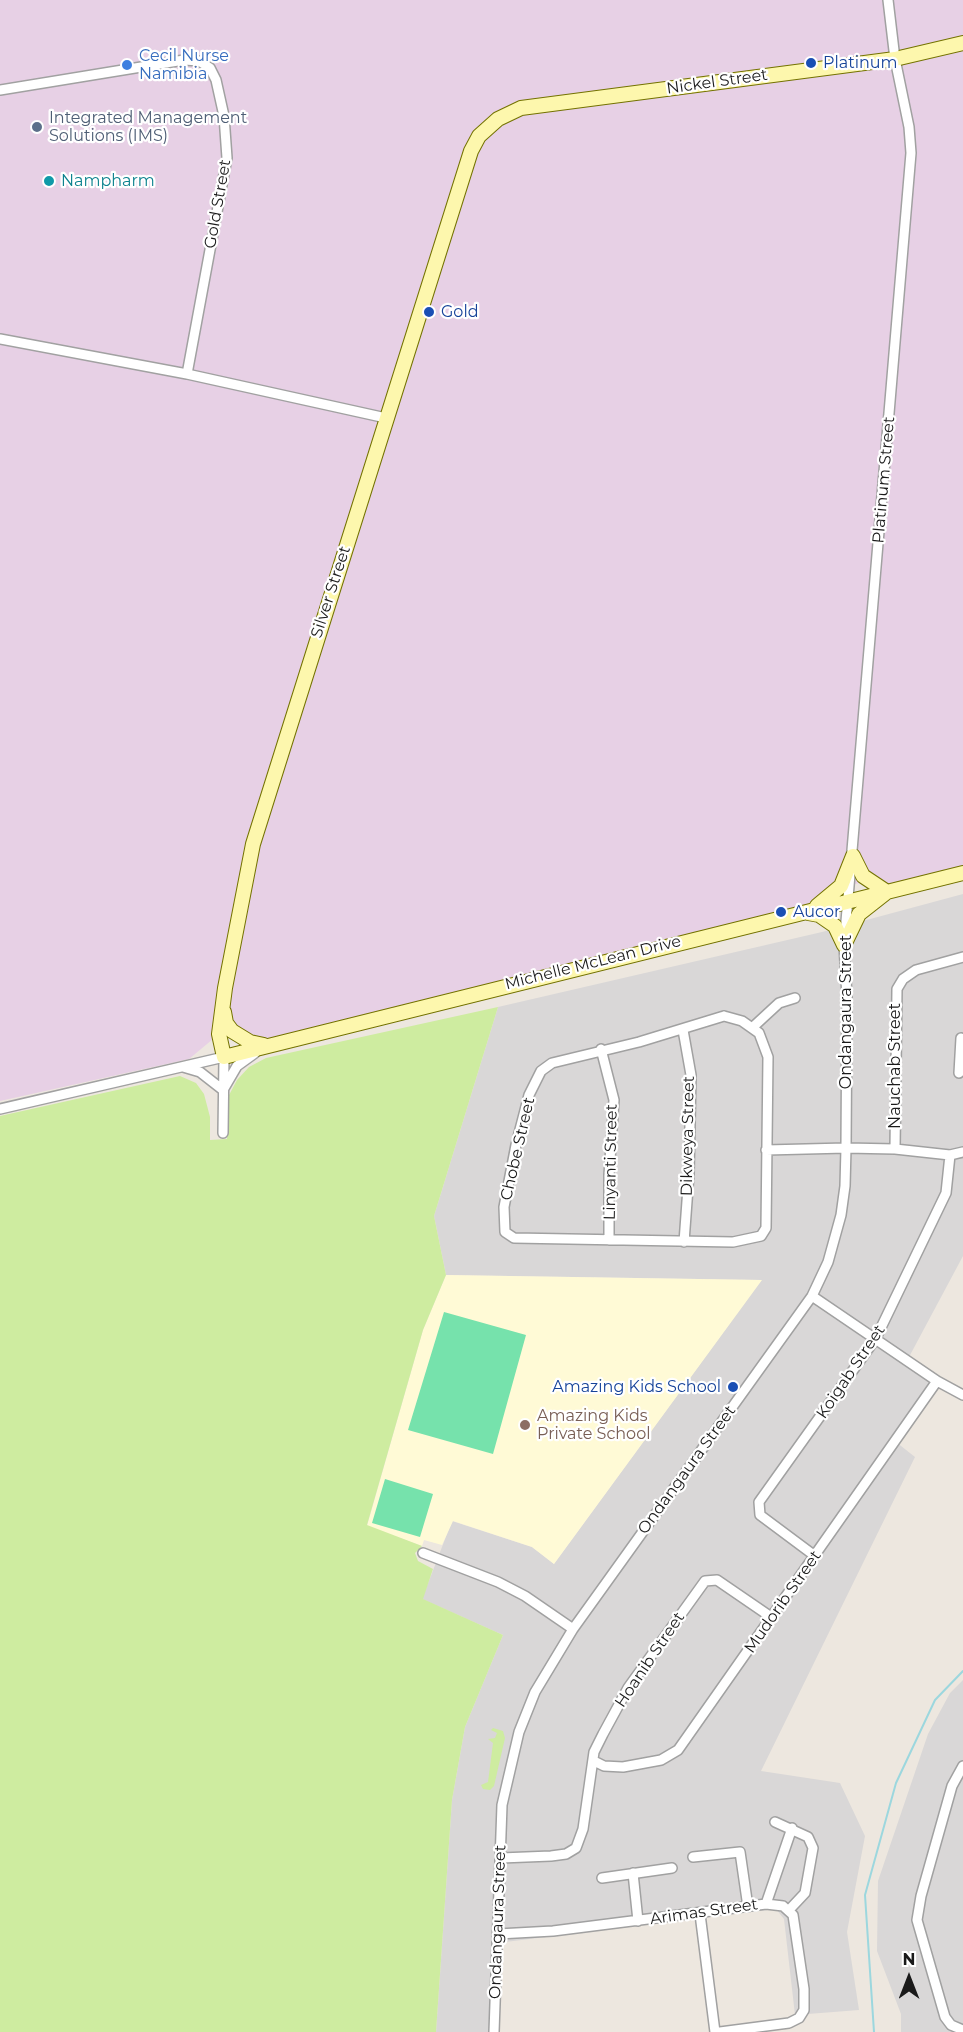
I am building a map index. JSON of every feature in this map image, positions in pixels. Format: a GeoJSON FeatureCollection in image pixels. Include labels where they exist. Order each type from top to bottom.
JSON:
{"type":"FeatureCollection","features":[{"type":"Feature","properties":{"kind":"street","name":"Platinum Street"},"geometry":{"type":"LineString","coordinates":[[848,902],[854,856],[911,153],[909,127],[895,59],[888,0]]}},
{"type":"Feature","properties":{"kind":"street","name":"Nickel Street"},"geometry":{"type":"LineString","coordinates":[[479,136],[498,119],[521,108],[895,59],[963,43]]}},
{"type":"Feature","properties":{"kind":"street","name":"Gold Street"},"geometry":{"type":"LineString","coordinates":[[0,90],[184,60],[199,61],[210,68],[216,80],[224,116],[227,158],[187,374]]}},
{"type":"Feature","properties":{"kind":"street","name":"Silver Street"},"geometry":{"type":"LineString","coordinates":[[224,1057],[219,1034],[253,844],[471,151],[479,136]]}},
{"type":"Feature","properties":{"kind":"street"},"geometry":{"type":"LineString","coordinates":[[0,339],[187,374],[386,418]]}},
{"type":"Feature","properties":{"kind":"street"},"geometry":{"type":"LineString","coordinates":[[844,945],[859,914],[887,892],[863,876],[854,856]]}},
{"type":"Feature","properties":{"kind":"street"},"geometry":{"type":"LineString","coordinates":[[806,913],[823,903],[841,886],[854,856]]}},
{"type":"Feature","properties":{"kind":"street","name":"Michelle McLean Drive"},"geometry":{"type":"LineString","coordinates":[[224,1057],[620,956],[806,913],[963,873]]}},
{"type":"Feature","properties":{"kind":"street","name":"Ondangaura Street"},"geometry":{"type":"LineString","coordinates":[[494,2032],[502,1805],[519,1732],[544,1674],[573,1629],[812,1296],[828,1262],[841,1215],[845,1186],[847,997],[844,945],[848,902]]}},
{"type":"Feature","properties":{"kind":"street"},"geometry":{"type":"LineString","coordinates":[[806,913],[828,920],[840,934],[844,945]]}},
{"type":"Feature","properties":{"kind":"street","name":"Nauchab Street"},"geometry":{"type":"LineString","coordinates":[[894,1149],[897,988],[903,979],[916,970],[963,957]]}},
{"type":"Feature","properties":{"kind":"street"},"geometry":{"type":"LineString","coordinates":[[753,1028],[779,1002],[795,998]]}},
{"type":"Feature","properties":{"kind":"street"},"geometry":{"type":"LineString","coordinates":[[224,1007],[226,1023],[232,1030],[250,1042],[267,1045]]}},
{"type":"Feature","properties":{"kind":"street","name":"Chobe Street"},"geometry":{"type":"LineString","coordinates":[[724,1016],[742,1021],[759,1034],[768,1058],[766,1228],[761,1236],[733,1242],[684,1242],[514,1238],[505,1232],[504,1224],[516,1145],[535,1081],[541,1071],[552,1063],[683,1030],[724,1016]]}},
{"type":"Feature","properties":{"kind":"street","name":"Dikweya Street"},"geometry":{"type":"LineString","coordinates":[[683,1030],[691,1075],[689,1174],[684,1242]]}},
{"type":"Feature","properties":{"kind":"street"},"geometry":{"type":"LineString","coordinates":[[959,1074],[961,1038]]}},
{"type":"Feature","properties":{"kind":"street"},"geometry":{"type":"LineString","coordinates":[[223,1090],[237,1066],[267,1045]]}},
{"type":"Feature","properties":{"kind":"street","name":"Linyanti Street"},"geometry":{"type":"LineString","coordinates":[[601,1049],[614,1100],[609,1175],[609,1240]]}},
{"type":"Feature","properties":{"kind":"street"},"geometry":{"type":"LineString","coordinates":[[0,1109],[224,1057],[222,1133]]}},
{"type":"Feature","properties":{"kind":"street"},"geometry":{"type":"LineString","coordinates":[[179,1066],[200,1072],[223,1090]]}},
{"type":"Feature","properties":{"kind":"street"},"geometry":{"type":"LineString","coordinates":[[766,1149],[846,1148]]}},
{"type":"Feature","properties":{"kind":"street","name":"Nauchab Street"},"geometry":{"type":"LineString","coordinates":[[846,1148],[894,1149],[950,1155],[963,1152]]}},
{"type":"Feature","properties":{"kind":"street","name":"Koigab Street"},"geometry":{"type":"LineString","coordinates":[[815,1557],[760,1515],[759,1502],[876,1338],[946,1193],[950,1155]]}},
{"type":"Feature","properties":{"kind":"street"},"geometry":{"type":"LineString","coordinates":[[812,1296],[937,1381],[963,1395]]}},
{"type":"Feature","properties":{"kind":"street","name":"Mudorib Street"},"geometry":{"type":"LineString","coordinates":[[594,1761],[604,1766],[623,1767],[661,1760],[678,1750],[761,1635],[771,1617],[937,1381]]}},
{"type":"Feature","properties":{"kind":"street"},"geometry":{"type":"LineString","coordinates":[[423,1553],[516,1591],[573,1629]]}},
{"type":"Feature","properties":{"kind":"street","name":"Hoanib Street"},"geometry":{"type":"LineString","coordinates":[[501,1858],[566,1854],[576,1848],[583,1829],[599,1743],[627,1688],[705,1581],[717,1580],[771,1617]]}},
{"type":"Feature","properties":{"kind":"street"},"geometry":{"type":"LineString","coordinates":[[963,1766],[952,1786],[921,1896],[917,1920],[945,2018],[951,2025],[963,2030]]}},
{"type":"Feature","properties":{"kind":"street"},"geometry":{"type":"LineString","coordinates":[[720,2032],[789,2024],[799,2018],[804,2010],[804,1989],[793,1915],[789,1910],[805,1893],[813,1848],[808,1837],[775,1822]]}},
{"type":"Feature","properties":{"kind":"street"},"geometry":{"type":"LineString","coordinates":[[766,1904],[792,1828]]}},
{"type":"Feature","properties":{"kind":"street"},"geometry":{"type":"LineString","coordinates":[[693,1857],[740,1852],[748,1907]]}},
{"type":"Feature","properties":{"kind":"street"},"geometry":{"type":"LineString","coordinates":[[602,1878],[672,1868]]}},
{"type":"Feature","properties":{"kind":"street"},"geometry":{"type":"LineString","coordinates":[[633,1873],[638,1921]]}},
{"type":"Feature","properties":{"kind":"street","name":"Arimas Street"},"geometry":{"type":"LineString","coordinates":[[498,1934],[553,1931],[766,1904],[779,1905],[789,1910]]}},
{"type":"Feature","properties":{"kind":"street"},"geometry":{"type":"LineString","coordinates":[[700,1914],[715,2032]]}},
{"type":"Feature","properties":{"kind":"shaded area"},"geometry":{"type":"Polygon","coordinates":[[[0,0],[963,0],[963,873],[887,892],[866,881],[838,889],[806,913],[267,1045],[232,1031],[219,1034],[189,1059],[0,1101],[0,0]]]}},
{"type":"Feature","properties":{"kind":"shaded area"},"geometry":{"type":"Polygon","coordinates":[[[963,894],[963,1256],[909,1357],[934,1383],[896,1442],[915,1457],[761,1771],[840,1783],[865,1836],[847,1932],[859,2010],[795,2015],[784,1919],[776,1909],[497,1943],[492,2032],[436,2032],[452,1800],[465,1727],[503,1635],[422,1599],[452,1521],[532,1547],[554,1564],[761,1280],[446,1275],[434,1216],[498,1007],[822,932],[963,894]]]}},
{"type":"Feature","properties":{"kind":"shaded area","name":"Amazing Kids Private School"},"geometry":{"type":"Polygon","coordinates":[[[446,1275],[762,1280],[554,1564],[532,1547],[453,1521],[442,1545],[424,1540],[422,1546],[367,1526],[423,1330],[446,1275]]]}},
{"type":"Feature","properties":{"kind":"shaded area"},"geometry":{"type":"Polygon","coordinates":[[[963,1680],[963,2032],[901,2032],[901,2014],[877,1951],[878,1881],[928,1734],[950,1693],[963,1680]]]}},
{"type":"Feature","properties":{"kind":"green space"},"geometry":{"type":"Polygon","coordinates":[[[498,1007],[434,1216],[446,1275],[423,1330],[367,1525],[422,1546],[415,1553],[418,1561],[433,1569],[423,1599],[503,1635],[465,1727],[452,1800],[436,2032],[0,2032],[0,1116],[180,1076],[196,1083],[204,1094],[210,1117],[210,1140],[227,1139],[228,1097],[237,1080],[249,1067],[266,1058],[498,1007]]]}},
{"type":"Feature","properties":{"kind":"green space"},"geometry":{"type":"Polygon","coordinates":[[[444,1312],[526,1335],[493,1454],[408,1430],[444,1312]]]}},
{"type":"Feature","properties":{"kind":"green space"},"geometry":{"type":"Polygon","coordinates":[[[385,1479],[433,1494],[420,1537],[372,1523],[385,1479]]]}},
{"type":"Feature","properties":{"kind":"green space"},"geometry":{"type":"Polygon","coordinates":[[[493,1728],[503,1731],[505,1738],[494,1786],[490,1790],[483,1789],[481,1785],[488,1782],[493,1743],[488,1739],[495,1738],[497,1733],[491,1730],[493,1728]]]}},
{"type":"Feature","properties":{"kind":"waterway"},"geometry":{"type":"LineString","coordinates":[[874,2032],[865,1895],[896,1783],[935,1700],[963,1671]]}},
{"type":"Feature","properties":{"kind":"place","name":"Platinum"},"geometry":{"type":"Point","coordinates":[811,63]}},
{"type":"Feature","properties":{"kind":"place","name":"Cecil Nurse Namibia"},"geometry":{"type":"Point","coordinates":[127,65]}},
{"type":"Feature","properties":{"kind":"place","name":"Integrated Management Solutions (IMS)"},"geometry":{"type":"Point","coordinates":[37,127]}},
{"type":"Feature","properties":{"kind":"place","name":"Nampharm"},"geometry":{"type":"Point","coordinates":[49,181]}},
{"type":"Feature","properties":{"kind":"place","name":"Gold"},"geometry":{"type":"Point","coordinates":[429,312]}},
{"type":"Feature","properties":{"kind":"place","name":"Aucor"},"geometry":{"type":"Point","coordinates":[781,912]}},
{"type":"Feature","properties":{"kind":"place","name":"Amazing Kids School"},"geometry":{"type":"Point","coordinates":[733,1387]}},
{"type":"Feature","properties":{"kind":"place","name":"Amazing Kids Private School"},"geometry":{"type":"Point","coordinates":[525,1425]}}]}
